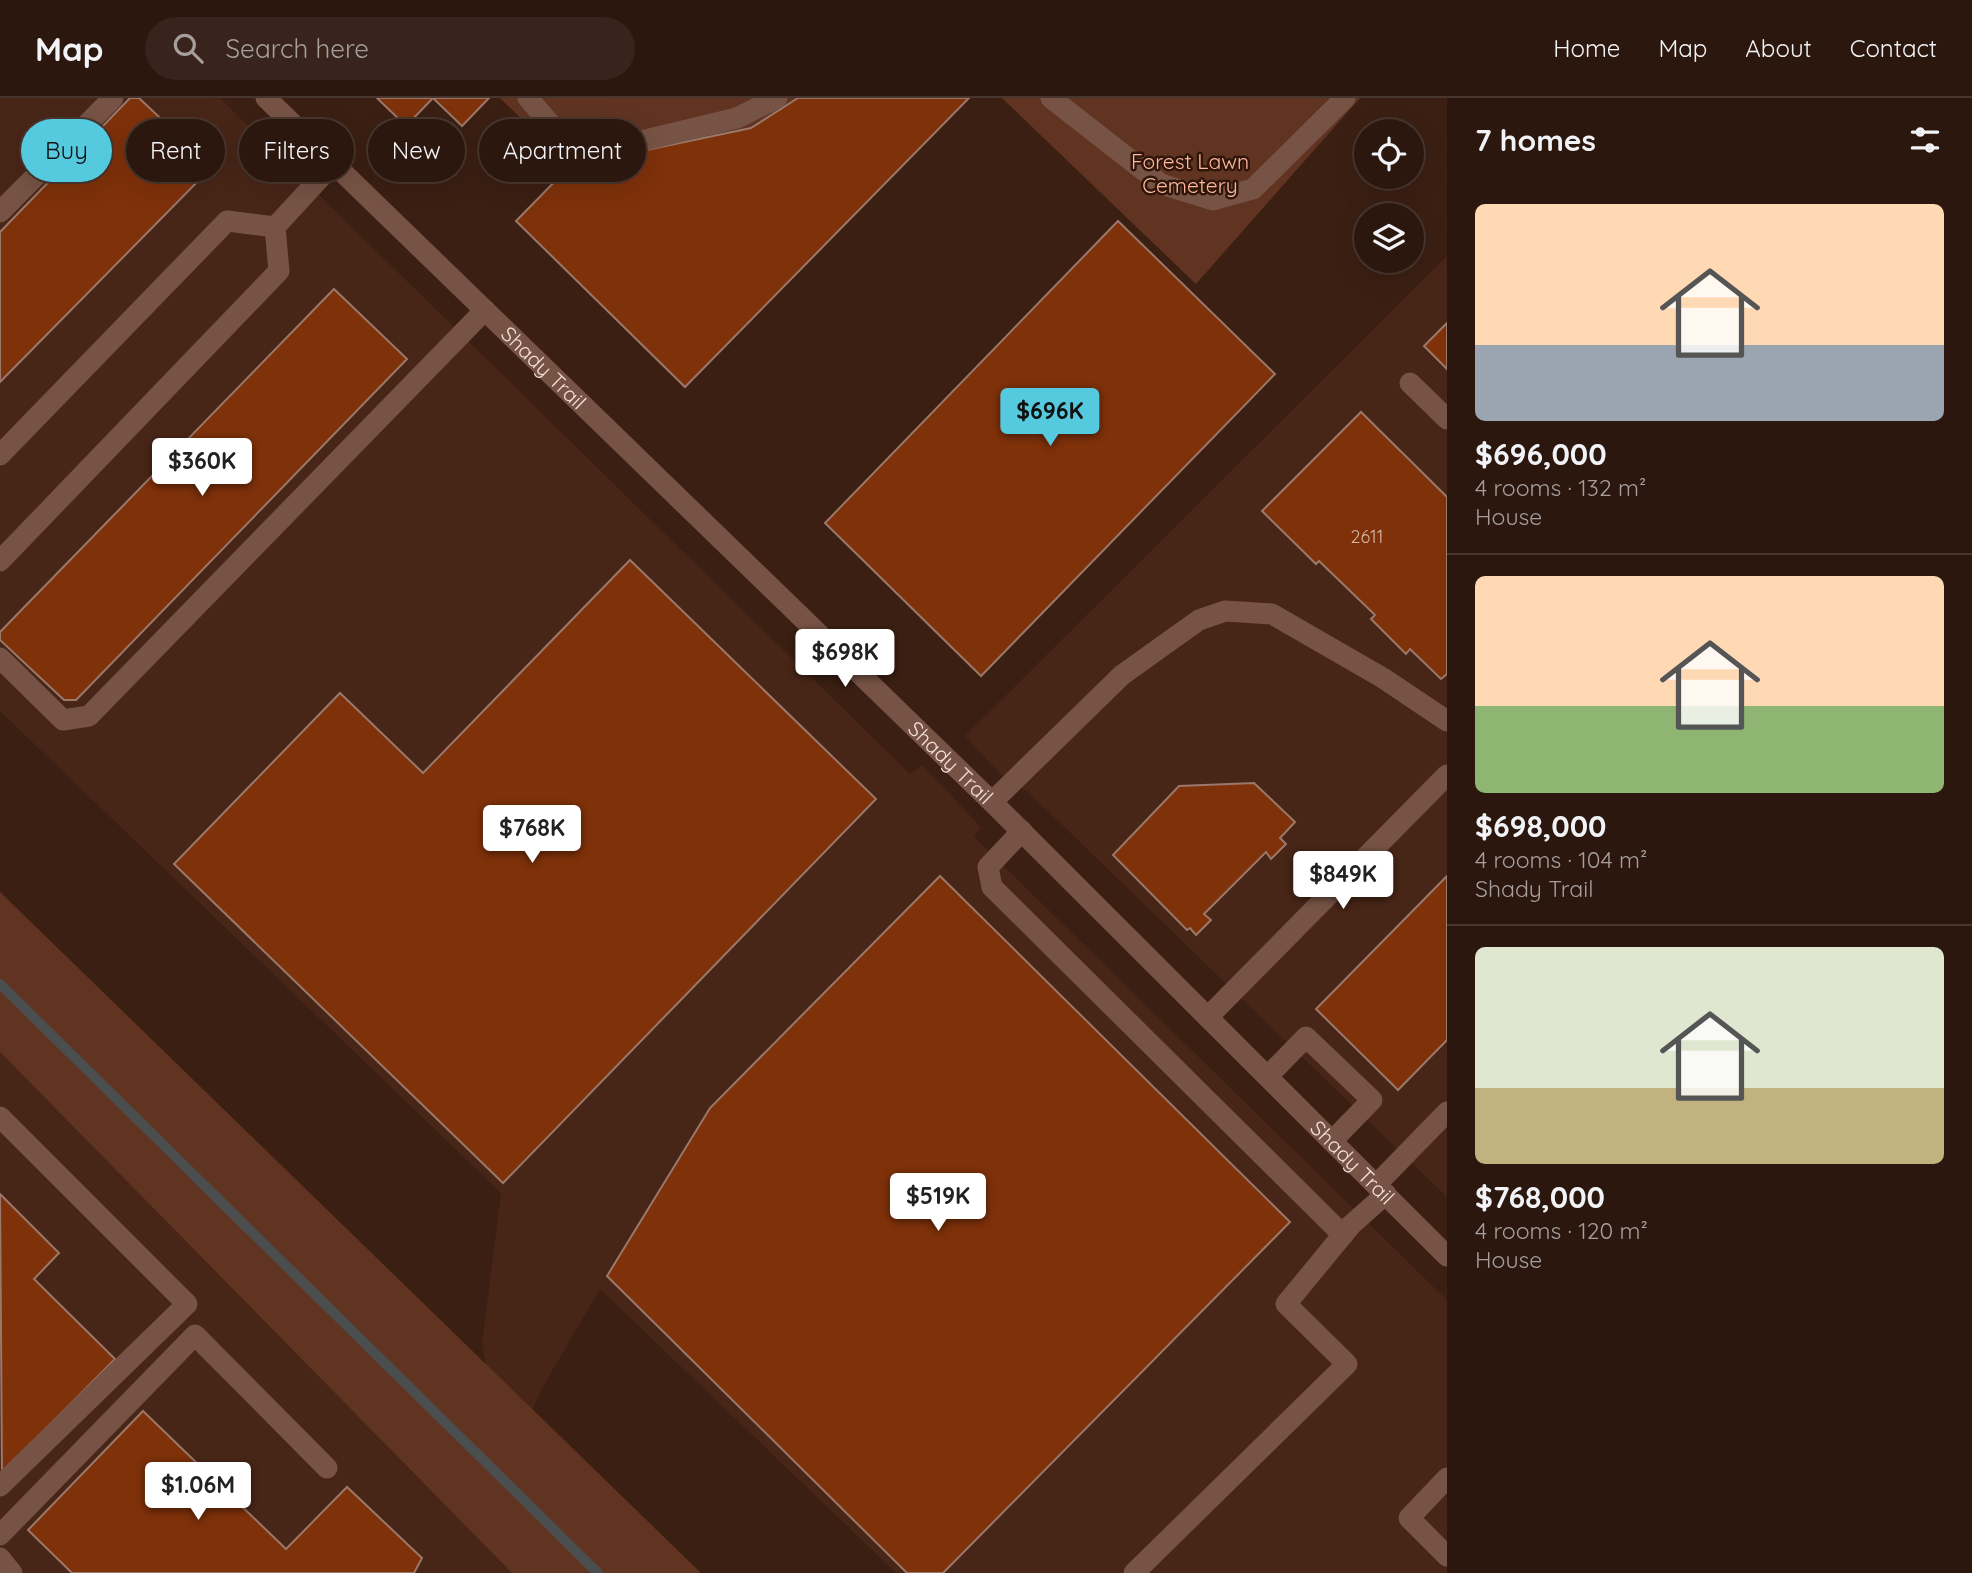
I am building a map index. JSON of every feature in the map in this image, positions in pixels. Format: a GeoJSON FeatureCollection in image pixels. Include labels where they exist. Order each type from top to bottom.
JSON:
{"type":"FeatureCollection","features":[{"type":"Feature","properties":{"kind":"street"},"geometry":{"type":"LineString","coordinates":[[0,212],[113,98]]}},
{"type":"Feature","properties":{"kind":"street","name":"Shady Trail"},"geometry":{"type":"LineString","coordinates":[[266,98],[288,119]]}},
{"type":"Feature","properties":{"kind":"street"},"geometry":{"type":"LineString","coordinates":[[528,98],[564,141],[616,147],[737,118],[777,98]]}},
{"type":"Feature","properties":{"kind":"street"},"geometry":{"type":"LineString","coordinates":[[1051,98],[1161,184],[1213,200],[1253,189],[1345,98]]}},
{"type":"Feature","properties":{"kind":"street"},"geometry":{"type":"LineString","coordinates":[[0,561],[279,271],[275,227],[316,182]]}},
{"type":"Feature","properties":{"kind":"street","name":"Shady Trail"},"geometry":{"type":"LineString","coordinates":[[354,182],[992,802],[1447,1256]]}},
{"type":"Feature","properties":{"kind":"street"},"geometry":{"type":"LineString","coordinates":[[0,455],[227,221],[275,227]]}},
{"type":"Feature","properties":{"kind":"street"},"geometry":{"type":"LineString","coordinates":[[0,658],[62,720],[89,716],[485,310]]}},
{"type":"Feature","properties":{"kind":"street"},"geometry":{"type":"LineString","coordinates":[[1410,383],[1447,419]]}},
{"type":"Feature","properties":{"kind":"street"},"geometry":{"type":"LineString","coordinates":[[992,802],[1122,676],[1199,620],[1225,611],[1272,614],[1383,677],[1447,721]]}},
{"type":"Feature","properties":{"kind":"street"},"geometry":{"type":"LineString","coordinates":[[1209,1016],[1447,775]]}},
{"type":"Feature","properties":{"kind":"street"},"geometry":{"type":"LineString","coordinates":[[1021,831],[988,867],[992,887],[1343,1235]]}},
{"type":"Feature","properties":{"kind":"street"},"geometry":{"type":"LineString","coordinates":[[1268,1076],[1306,1037],[1372,1100],[1332,1141]]}},
{"type":"Feature","properties":{"kind":"street"},"geometry":{"type":"LineString","coordinates":[[1134,1573],[1347,1364],[1286,1304],[1447,1112]]}},
{"type":"Feature","properties":{"kind":"street"},"geometry":{"type":"LineString","coordinates":[[0,1117],[187,1304],[0,1486]]}},
{"type":"Feature","properties":{"kind":"street"},"geometry":{"type":"LineString","coordinates":[[0,1535],[195,1335],[327,1468]]}},
{"type":"Feature","properties":{"kind":"street"},"geometry":{"type":"LineString","coordinates":[[1447,1478],[1409,1518],[1447,1556]]}},
{"type":"Feature","properties":{"kind":"street"},"geometry":{"type":"LineString","coordinates":[[0,1558],[12,1573]]}},
{"type":"Feature","properties":{"kind":"shaded area"},"geometry":{"type":"Polygon","coordinates":[[[0,98],[220,98],[241,119],[239,119],[239,182],[306,182],[910,774],[922,765],[981,827],[974,837],[1447,1300],[1447,1573],[896,1573],[600,1289],[541,1390],[478,1538],[512,1573],[0,1573],[0,1052],[451,1511],[492,1394],[482,1344],[501,1193],[0,711],[0,98]]]}},
{"type":"Feature","properties":{"kind":"shaded area"},"geometry":{"type":"Polygon","coordinates":[[[1447,256],[1447,1197],[1028,792],[1004,778],[965,736],[1447,256]]]}},
{"type":"Feature","properties":{"kind":"green space"},"geometry":{"type":"Polygon","coordinates":[[[500,98],[810,98],[760,130],[646,153],[646,119],[522,119],[500,98]]]}},
{"type":"Feature","properties":{"kind":"green space","name":"Forest Lawn Cemetery"},"geometry":{"type":"Polygon","coordinates":[[[1002,98],[1360,98],[1196,284],[1002,98]]]}},
{"type":"Feature","properties":{"kind":"green space"},"geometry":{"type":"Polygon","coordinates":[[[0,892],[701,1573],[512,1573],[0,1052],[0,892]]]}},
{"type":"Feature","properties":{"kind":"building"},"geometry":{"type":"Polygon","coordinates":[[[130,98],[139,98],[161,119],[126,119],[126,182],[197,182],[0,382],[0,232],[49,182],[112,182],[112,119],[110,119],[130,98]]]}},
{"type":"Feature","properties":{"kind":"building"},"geometry":{"type":"Polygon","coordinates":[[[377,98],[433,98],[413,119],[399,119],[377,98]]]}},
{"type":"Feature","properties":{"kind":"building"},"geometry":{"type":"Polygon","coordinates":[[[433,98],[489,98],[465,123],[465,119],[455,119],[433,98]]]}},
{"type":"Feature","properties":{"kind":"building"},"geometry":{"type":"Polygon","coordinates":[[[798,98],[969,98],[685,387],[516,221],[554,182],[646,182],[646,150],[751,128],[798,98]]]}},
{"type":"Feature","properties":{"kind":"building"},"geometry":{"type":"Polygon","coordinates":[[[1118,221],[1275,374],[981,676],[825,523],[1118,221]]]}},
{"type":"Feature","properties":{"kind":"building"},"geometry":{"type":"Polygon","coordinates":[[[334,289],[407,359],[76,700],[64,700],[0,640],[0,632],[334,289]]]}},
{"type":"Feature","properties":{"kind":"building"},"geometry":{"type":"Polygon","coordinates":[[[1447,323],[1447,369],[1424,346],[1447,323]]]}},
{"type":"Feature","properties":{"kind":"building"},"geometry":{"type":"Polygon","coordinates":[[[1361,412],[1447,497],[1447,674],[1441,679],[1410,649],[1406,654],[1371,619],[1375,615],[1319,561],[1316,564],[1262,511],[1361,412]]]}},
{"type":"Feature","properties":{"kind":"building"},"geometry":{"type":"Polygon","coordinates":[[[630,560],[876,799],[503,1183],[174,864],[340,693],[423,773],[630,560]]]}},
{"type":"Feature","properties":{"kind":"building"},"geometry":{"type":"Polygon","coordinates":[[[1254,783],[1295,822],[1280,838],[1286,844],[1271,859],[1266,852],[1204,914],[1211,920],[1196,935],[1190,928],[1187,930],[1113,855],[1179,786],[1254,783]]]}},
{"type":"Feature","properties":{"kind":"building"},"geometry":{"type":"Polygon","coordinates":[[[940,876],[1290,1222],[943,1573],[907,1573],[607,1276],[710,1108],[940,876]]]}},
{"type":"Feature","properties":{"kind":"building"},"geometry":{"type":"Polygon","coordinates":[[[1447,876],[1447,1040],[1398,1090],[1316,1009],[1447,876]]]}},
{"type":"Feature","properties":{"kind":"building"},"geometry":{"type":"Polygon","coordinates":[[[0,1194],[59,1253],[34,1279],[115,1359],[2,1473],[0,1194]]]}},
{"type":"Feature","properties":{"kind":"building"},"geometry":{"type":"Polygon","coordinates":[[[143,1411],[286,1549],[347,1487],[422,1558],[414,1573],[72,1573],[28,1530],[143,1411]]]}},
{"type":"Feature","properties":{"kind":"waterway"},"geometry":{"type":"LineString","coordinates":[[0,984],[598,1573]]}}]}
